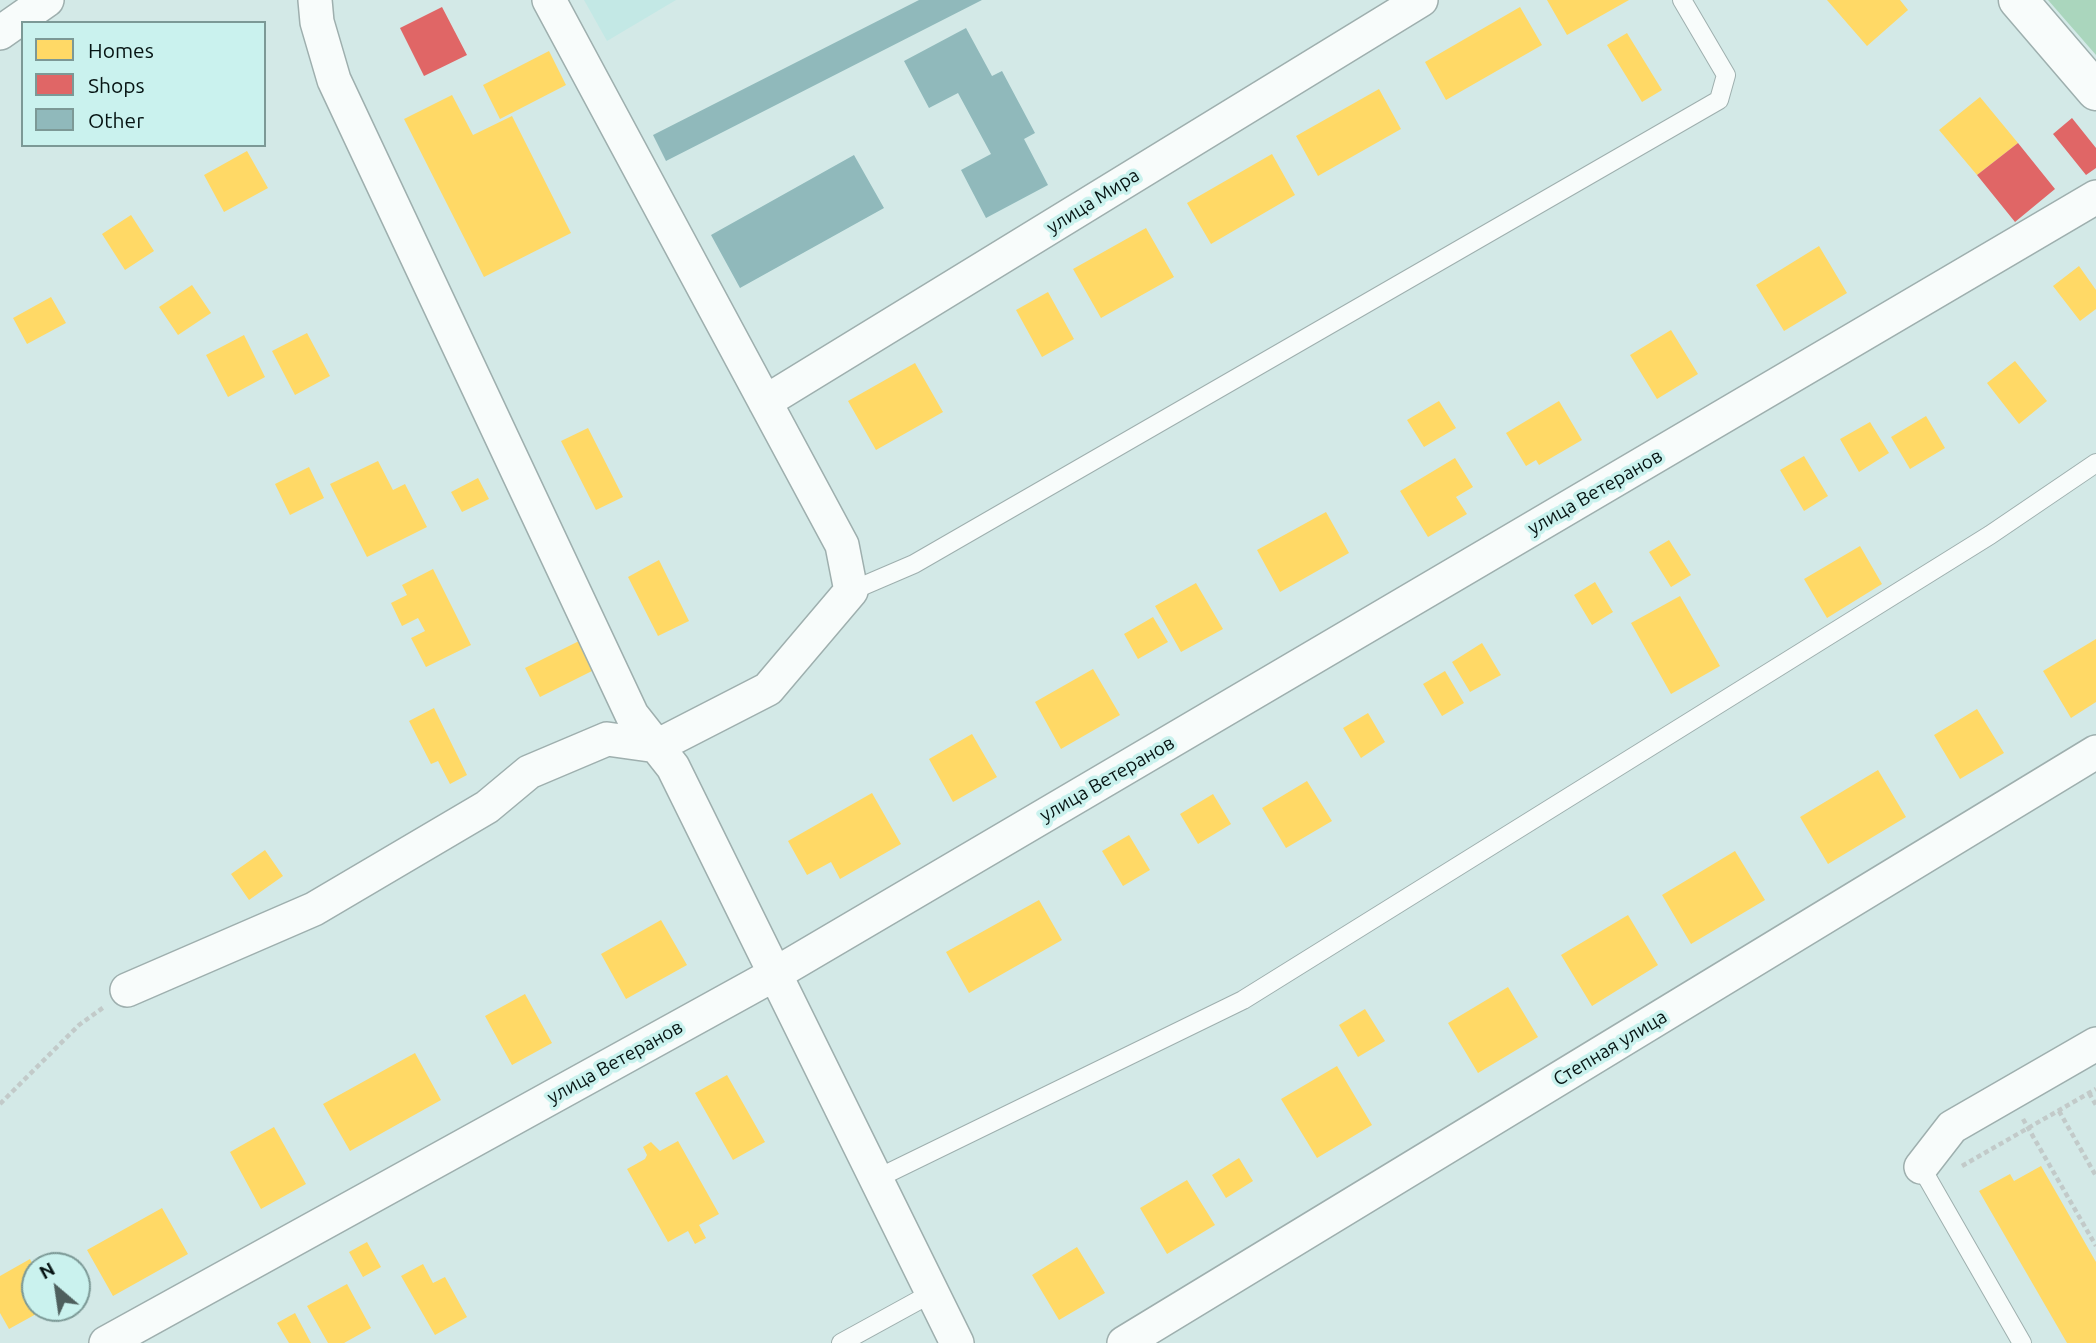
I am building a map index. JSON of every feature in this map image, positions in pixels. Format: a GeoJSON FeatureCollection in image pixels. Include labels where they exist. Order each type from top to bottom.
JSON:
{"type":"FeatureCollection","features":[{"type":"Feature","properties":{"kind":"main road"},"geometry":{"type":"LineString","coordinates":[[2018,0],[2096,91]]}},
{"type":"Feature","properties":{"kind":"street"},"geometry":{"type":"LineString","coordinates":[[0,33],[47,0]]}},
{"type":"Feature","properties":{"kind":"street"},"geometry":{"type":"LineString","coordinates":[[315,0],[317,22],[334,80],[632,715],[673,767],[957,1343]]}},
{"type":"Feature","properties":{"kind":"street"},"geometry":{"type":"LineString","coordinates":[[127,990],[314,909],[487,807],[529,772],[607,738],[657,746],[768,689],[851,591],[842,545],[549,0]]}},
{"type":"Feature","properties":{"kind":"street","name":"улица Мира"},"geometry":{"type":"LineString","coordinates":[[765,402],[1421,0]]}},
{"type":"Feature","properties":{"kind":"street","name":"улица Ветеранов"},"geometry":{"type":"LineString","coordinates":[[106,1343],[775,974],[2096,197]]}},
{"type":"Feature","properties":{"kind":"street","name":"Степная улица"},"geometry":{"type":"LineString","coordinates":[[1124,1343],[2096,752]]}},
{"type":"Feature","properties":{"kind":"street"},"geometry":{"type":"LineString","coordinates":[[1926,1175],[1952,1127],[2096,1044]]}},
{"type":"Feature","properties":{"kind":"lane"},"geometry":{"type":"LineString","coordinates":[[851,591],[914,564],[1719,100],[1726,75],[1682,0]]}},
{"type":"Feature","properties":{"kind":"lane"},"geometry":{"type":"LineString","coordinates":[[876,1179],[1244,1000],[1990,535],[2096,463]]}},
{"type":"Feature","properties":{"kind":"lane"},"geometry":{"type":"LineString","coordinates":[[1926,1175],[2022,1343]]}},
{"type":"Feature","properties":{"kind":"lane"},"geometry":{"type":"LineString","coordinates":[[841,1343],[932,1293]]}},
{"type":"Feature","properties":{"kind":"path"},"geometry":{"type":"LineString","coordinates":[[0,1104],[79,1025],[127,990]]}},
{"type":"Feature","properties":{"kind":"path"},"geometry":{"type":"LineString","coordinates":[[1926,1175],[2028,1128],[2096,1089]]}},
{"type":"Feature","properties":{"kind":"path"},"geometry":{"type":"LineString","coordinates":[[2089,1093],[2096,1105]]}},
{"type":"Feature","properties":{"kind":"path"},"geometry":{"type":"LineString","coordinates":[[2009,1094],[2096,1246]]}},
{"type":"Feature","properties":{"kind":"path"},"geometry":{"type":"LineString","coordinates":[[2059,1111],[2096,1176]]}},
{"type":"Feature","properties":{"kind":"shaded area"},"geometry":{"type":"Polygon","coordinates":[[[584,0],[676,0],[607,41],[584,0]]]}},
{"type":"Feature","properties":{"kind":"green space"},"geometry":{"type":"Polygon","coordinates":[[[2048,0],[2096,0],[2096,55],[2048,0]]]}},
{"type":"Feature","properties":{"kind":"building: Homes"},"geometry":{"type":"Polygon","coordinates":[[[1547,0],[1629,0],[1567,35],[1547,0]]]}},
{"type":"Feature","properties":{"kind":"building: Homes"},"geometry":{"type":"Polygon","coordinates":[[[1827,0],[1900,0],[1908,10],[1867,46],[1827,0]]]}},
{"type":"Feature","properties":{"kind":"building: Homes"},"geometry":{"type":"Polygon","coordinates":[[[1520,7],[1542,45],[1446,100],[1425,62],[1520,7]]]}},
{"type":"Feature","properties":{"kind":"building: Homes"},"geometry":{"type":"Polygon","coordinates":[[[1627,33],[1662,90],[1642,102],[1607,45],[1627,33]]]}},
{"type":"Feature","properties":{"kind":"building: Homes"},"geometry":{"type":"Polygon","coordinates":[[[549,51],[566,85],[500,119],[483,85],[549,51]]]}},
{"type":"Feature","properties":{"kind":"building: Homes"},"geometry":{"type":"Polygon","coordinates":[[[1379,89],[1401,129],[1318,176],[1296,136],[1379,89]]]}},
{"type":"Feature","properties":{"kind":"building: Homes"},"geometry":{"type":"Polygon","coordinates":[[[452,95],[473,135],[512,116],[571,233],[484,277],[404,119],[452,95]]]}},
{"type":"Feature","properties":{"kind":"building: Homes"},"geometry":{"type":"Polygon","coordinates":[[[1980,97],[2018,143],[1977,175],[1939,130],[1980,97]]]}},
{"type":"Feature","properties":{"kind":"building: Homes"},"geometry":{"type":"Polygon","coordinates":[[[247,151],[268,188],[224,212],[204,175],[247,151]]]}},
{"type":"Feature","properties":{"kind":"building: Homes"},"geometry":{"type":"Polygon","coordinates":[[[1272,154],[1295,195],[1211,244],[1187,203],[1272,154]]]}},
{"type":"Feature","properties":{"kind":"building: Homes"},"geometry":{"type":"Polygon","coordinates":[[[131,215],[154,251],[125,270],[102,234],[131,215]]]}},
{"type":"Feature","properties":{"kind":"building: Homes"},"geometry":{"type":"Polygon","coordinates":[[[1146,228],[1174,277],[1101,318],[1073,269],[1146,228]]]}},
{"type":"Feature","properties":{"kind":"building: Homes"},"geometry":{"type":"Polygon","coordinates":[[[1819,246],[1847,293],[1784,331],[1756,285],[1819,246]]]}},
{"type":"Feature","properties":{"kind":"building: Homes"},"geometry":{"type":"Polygon","coordinates":[[[2079,266],[2096,290],[2096,309],[2080,321],[2053,286],[2079,266]]]}},
{"type":"Feature","properties":{"kind":"building: Homes"},"geometry":{"type":"Polygon","coordinates":[[[192,285],[211,313],[178,335],[159,307],[192,285]]]}},
{"type":"Feature","properties":{"kind":"building: Homes"},"geometry":{"type":"Polygon","coordinates":[[[1048,292],[1074,339],[1042,357],[1016,310],[1048,292]]]}},
{"type":"Feature","properties":{"kind":"building: Homes"},"geometry":{"type":"Polygon","coordinates":[[[51,297],[66,323],[27,344],[13,318],[51,297]]]}},
{"type":"Feature","properties":{"kind":"building: Homes"},"geometry":{"type":"Polygon","coordinates":[[[1671,330],[1698,374],[1657,399],[1630,355],[1671,330]]]}},
{"type":"Feature","properties":{"kind":"building: Homes"},"geometry":{"type":"Polygon","coordinates":[[[307,333],[330,376],[295,395],[272,351],[307,333]]]}},
{"type":"Feature","properties":{"kind":"building: Homes"},"geometry":{"type":"Polygon","coordinates":[[[244,335],[265,377],[228,397],[206,355],[244,335]]]}},
{"type":"Feature","properties":{"kind":"building: Homes"},"geometry":{"type":"Polygon","coordinates":[[[2015,361],[2047,401],[2019,424],[1987,383],[2015,361]]]}},
{"type":"Feature","properties":{"kind":"building: Homes"},"geometry":{"type":"Polygon","coordinates":[[[915,363],[943,412],[876,450],[848,401],[915,363]]]}},
{"type":"Feature","properties":{"kind":"building: Homes"},"geometry":{"type":"Polygon","coordinates":[[[1439,401],[1456,428],[1424,447],[1407,420],[1439,401]]]}},
{"type":"Feature","properties":{"kind":"building: Homes"},"geometry":{"type":"Polygon","coordinates":[[[1559,401],[1582,440],[1539,465],[1536,460],[1526,466],[1506,433],[1559,401]]]}},
{"type":"Feature","properties":{"kind":"building: Homes"},"geometry":{"type":"Polygon","coordinates":[[[1926,416],[1945,448],[1910,469],[1891,437],[1926,416]]]}},
{"type":"Feature","properties":{"kind":"building: Homes"},"geometry":{"type":"Polygon","coordinates":[[[1870,422],[1889,453],[1859,472],[1840,439],[1870,422]]]}},
{"type":"Feature","properties":{"kind":"building: Homes"},"geometry":{"type":"Polygon","coordinates":[[[588,428],[623,497],[596,510],[561,441],[588,428]]]}},
{"type":"Feature","properties":{"kind":"building: Homes"},"geometry":{"type":"Polygon","coordinates":[[[1804,456],[1828,496],[1804,511],[1780,470],[1804,456]]]}},
{"type":"Feature","properties":{"kind":"building: Homes"},"geometry":{"type":"Polygon","coordinates":[[[1455,458],[1473,487],[1456,497],[1467,514],[1428,537],[1400,491],[1455,458]]]}},
{"type":"Feature","properties":{"kind":"building: Homes"},"geometry":{"type":"Polygon","coordinates":[[[378,461],[393,490],[405,484],[427,527],[367,557],[330,484],[378,461]]]}},
{"type":"Feature","properties":{"kind":"building: Homes"},"geometry":{"type":"Polygon","coordinates":[[[309,467],[324,498],[290,515],[275,484],[309,467]]]}},
{"type":"Feature","properties":{"kind":"building: Homes"},"geometry":{"type":"Polygon","coordinates":[[[478,478],[489,499],[462,512],[451,492],[478,478]]]}},
{"type":"Feature","properties":{"kind":"building: Homes"},"geometry":{"type":"Polygon","coordinates":[[[1326,512],[1349,553],[1280,592],[1257,550],[1326,512]]]}},
{"type":"Feature","properties":{"kind":"building: Homes"},"geometry":{"type":"Polygon","coordinates":[[[1669,540],[1691,575],[1671,587],[1649,552],[1669,540]]]}},
{"type":"Feature","properties":{"kind":"building: Homes"},"geometry":{"type":"Polygon","coordinates":[[[1860,546],[1882,584],[1827,618],[1804,579],[1860,546]]]}},
{"type":"Feature","properties":{"kind":"building: Homes"},"geometry":{"type":"Polygon","coordinates":[[[659,560],[689,621],[658,636],[628,577],[659,560]]]}},
{"type":"Feature","properties":{"kind":"building: Homes"},"geometry":{"type":"Polygon","coordinates":[[[433,569],[471,645],[426,667],[411,638],[425,631],[418,618],[402,626],[391,603],[407,595],[402,585],[433,569]]]}},
{"type":"Feature","properties":{"kind":"building: Homes"},"geometry":{"type":"Polygon","coordinates":[[[1595,582],[1613,612],[1592,625],[1574,595],[1595,582]]]}},
{"type":"Feature","properties":{"kind":"building: Homes"},"geometry":{"type":"Polygon","coordinates":[[[1196,583],[1223,629],[1181,652],[1155,606],[1196,583]]]}},
{"type":"Feature","properties":{"kind":"building: Homes"},"geometry":{"type":"Polygon","coordinates":[[[1680,596],[1720,666],[1671,694],[1631,623],[1680,596]]]}},
{"type":"Feature","properties":{"kind":"building: Homes"},"geometry":{"type":"Polygon","coordinates":[[[1153,617],[1168,642],[1138,659],[1124,634],[1153,617]]]}},
{"type":"Feature","properties":{"kind":"building: Homes"},"geometry":{"type":"Polygon","coordinates":[[[2096,639],[2096,702],[2071,718],[2043,671],[2096,639]]]}},
{"type":"Feature","properties":{"kind":"building: Homes"},"geometry":{"type":"Polygon","coordinates":[[[581,640],[596,669],[540,697],[525,668],[581,640]]]}},
{"type":"Feature","properties":{"kind":"building: Homes"},"geometry":{"type":"Polygon","coordinates":[[[1482,643],[1501,675],[1470,692],[1452,662],[1482,643]]]}},
{"type":"Feature","properties":{"kind":"building: Homes"},"geometry":{"type":"Polygon","coordinates":[[[1093,669],[1120,715],[1061,749],[1035,702],[1093,669]]]}},
{"type":"Feature","properties":{"kind":"building: Homes"},"geometry":{"type":"Polygon","coordinates":[[[1445,671],[1464,703],[1442,716],[1423,684],[1445,671]]]}},
{"type":"Feature","properties":{"kind":"building: Homes"},"geometry":{"type":"Polygon","coordinates":[[[434,708],[467,775],[450,784],[438,761],[431,764],[409,721],[434,708]]]}},
{"type":"Feature","properties":{"kind":"building: Homes"},"geometry":{"type":"Polygon","coordinates":[[[1977,709],[2004,753],[1960,779],[1934,735],[1977,709]]]}},
{"type":"Feature","properties":{"kind":"building: Homes"},"geometry":{"type":"Polygon","coordinates":[[[1368,713],[1385,742],[1361,758],[1343,728],[1368,713]]]}},
{"type":"Feature","properties":{"kind":"building: Homes"},"geometry":{"type":"Polygon","coordinates":[[[972,734],[997,777],[953,802],[929,759],[972,734]]]}},
{"type":"Feature","properties":{"kind":"building: Homes"},"geometry":{"type":"Polygon","coordinates":[[[1878,770],[1906,817],[1828,864],[1800,817],[1878,770]]]}},
{"type":"Feature","properties":{"kind":"building: Homes"},"geometry":{"type":"Polygon","coordinates":[[[1307,781],[1332,821],[1286,848],[1262,808],[1307,781]]]}},
{"type":"Feature","properties":{"kind":"building: Homes"},"geometry":{"type":"Polygon","coordinates":[[[872,793],[901,844],[840,879],[831,862],[807,875],[788,841],[872,793]]]}},
{"type":"Feature","properties":{"kind":"building: Homes"},"geometry":{"type":"Polygon","coordinates":[[[1213,794],[1231,824],[1198,844],[1180,814],[1213,794]]]}},
{"type":"Feature","properties":{"kind":"building: Homes"},"geometry":{"type":"Polygon","coordinates":[[[1129,835],[1150,870],[1123,886],[1102,851],[1129,835]]]}},
{"type":"Feature","properties":{"kind":"building: Homes"},"geometry":{"type":"Polygon","coordinates":[[[265,850],[283,876],[249,900],[231,874],[265,850]]]}},
{"type":"Feature","properties":{"kind":"building: Homes"},"geometry":{"type":"Polygon","coordinates":[[[1735,851],[1765,900],[1691,944],[1662,895],[1735,851]]]}},
{"type":"Feature","properties":{"kind":"building: Homes"},"geometry":{"type":"Polygon","coordinates":[[[1039,900],[1062,940],[969,993],[946,952],[1039,900]]]}},
{"type":"Feature","properties":{"kind":"building: Homes"},"geometry":{"type":"Polygon","coordinates":[[[1628,915],[1658,965],[1592,1006],[1561,955],[1628,915]]]}},
{"type":"Feature","properties":{"kind":"building: Homes"},"geometry":{"type":"Polygon","coordinates":[[[661,920],[687,965],[626,999],[601,954],[661,920]]]}},
{"type":"Feature","properties":{"kind":"building: Homes"},"geometry":{"type":"Polygon","coordinates":[[[1508,987],[1538,1037],[1478,1073],[1448,1023],[1508,987]]]}},
{"type":"Feature","properties":{"kind":"building: Homes"},"geometry":{"type":"Polygon","coordinates":[[[525,994],[552,1043],[512,1065],[485,1016],[525,994]]]}},
{"type":"Feature","properties":{"kind":"building: Homes"},"geometry":{"type":"Polygon","coordinates":[[[1365,1009],[1385,1041],[1358,1057],[1339,1025],[1365,1009]]]}},
{"type":"Feature","properties":{"kind":"building: Homes"},"geometry":{"type":"Polygon","coordinates":[[[415,1053],[441,1100],[350,1151],[323,1104],[415,1053]]]}},
{"type":"Feature","properties":{"kind":"building: Homes"},"geometry":{"type":"Polygon","coordinates":[[[1337,1066],[1372,1125],[1317,1158],[1281,1099],[1337,1066]]]}},
{"type":"Feature","properties":{"kind":"building: Homes"},"geometry":{"type":"Polygon","coordinates":[[[727,1075],[765,1142],[733,1160],[695,1093],[727,1075]]]}},
{"type":"Feature","properties":{"kind":"building: Homes"},"geometry":{"type":"Polygon","coordinates":[[[274,1127],[306,1184],[261,1209],[230,1152],[274,1127]]]}},
{"type":"Feature","properties":{"kind":"building: Homes"},"geometry":{"type":"Polygon","coordinates":[[[678,1141],[719,1214],[699,1225],[706,1238],[695,1244],[688,1231],[668,1242],[627,1169],[645,1159],[647,1155],[643,1147],[651,1142],[660,1151],[678,1141]]]}},
{"type":"Feature","properties":{"kind":"building: Homes"},"geometry":{"type":"Polygon","coordinates":[[[1239,1158],[1253,1181],[1226,1198],[1212,1175],[1239,1158]]]}},
{"type":"Feature","properties":{"kind":"building: Homes"},"geometry":{"type":"Polygon","coordinates":[[[2041,1166],[2096,1262],[2096,1343],[2067,1343],[1979,1191],[2010,1174],[2014,1181],[2041,1166]]]}},
{"type":"Feature","properties":{"kind":"building: Homes"},"geometry":{"type":"Polygon","coordinates":[[[1187,1180],[1215,1225],[1167,1254],[1140,1208],[1187,1180]]]}},
{"type":"Feature","properties":{"kind":"building: Homes"},"geometry":{"type":"Polygon","coordinates":[[[162,1208],[188,1254],[113,1296],[91,1257],[91,1252],[87,1250],[162,1208]]]}},
{"type":"Feature","properties":{"kind":"building: Homes"},"geometry":{"type":"Polygon","coordinates":[[[367,1242],[381,1267],[363,1277],[349,1252],[367,1242]]]}},
{"type":"Feature","properties":{"kind":"building: Homes"},"geometry":{"type":"Polygon","coordinates":[[[1077,1247],[1105,1293],[1059,1320],[1032,1275],[1077,1247]]]}},
{"type":"Feature","properties":{"kind":"building: Homes"},"geometry":{"type":"Polygon","coordinates":[[[21,1264],[22,1322],[9,1329],[0,1313],[0,1276],[21,1264]]]}},
{"type":"Feature","properties":{"kind":"building: Homes"},"geometry":{"type":"Polygon","coordinates":[[[423,1264],[433,1283],[445,1277],[467,1317],[435,1335],[401,1276],[423,1264]]]}},
{"type":"Feature","properties":{"kind":"building: Homes"},"geometry":{"type":"Polygon","coordinates":[[[347,1284],[371,1328],[344,1343],[328,1343],[307,1306],[347,1284]]]}},
{"type":"Feature","properties":{"kind":"building: Homes"},"geometry":{"type":"Polygon","coordinates":[[[295,1313],[311,1343],[289,1343],[277,1323],[295,1313]]]}},
{"type":"Feature","properties":{"kind":"building: Shops"},"geometry":{"type":"Polygon","coordinates":[[[442,7],[467,55],[424,76],[400,28],[442,7]]]}},
{"type":"Feature","properties":{"kind":"building: Shops"},"geometry":{"type":"Polygon","coordinates":[[[2072,118],[2096,148],[2096,168],[2086,175],[2053,134],[2072,118]]]}},
{"type":"Feature","properties":{"kind":"building: Shops"},"geometry":{"type":"Polygon","coordinates":[[[2018,143],[2055,189],[2015,222],[1977,175],[2018,143]]]}},
{"type":"Feature","properties":{"kind":"building: Other"},"geometry":{"type":"Polygon","coordinates":[[[919,0],[982,0],[666,161],[653,135],[919,0]]]}},
{"type":"Feature","properties":{"kind":"building: Other"},"geometry":{"type":"Polygon","coordinates":[[[966,28],[992,76],[1002,71],[1035,133],[1024,139],[1048,185],[986,218],[961,170],[991,154],[958,93],[929,108],[904,61],[966,28]]]}},
{"type":"Feature","properties":{"kind":"building: Other"},"geometry":{"type":"Polygon","coordinates":[[[854,155],[884,208],[740,288],[711,235],[854,155]]]}}]}
